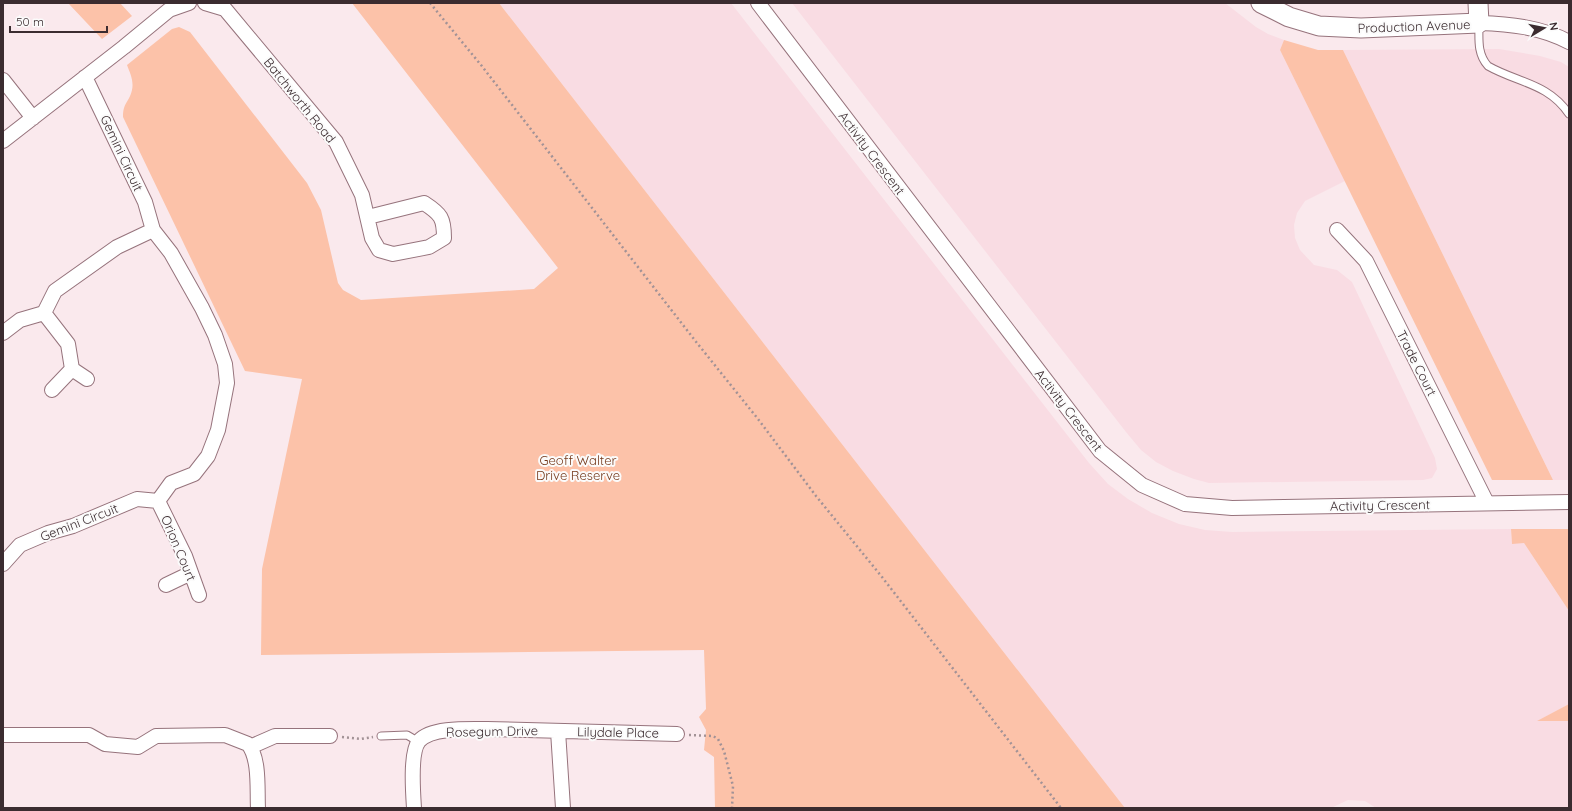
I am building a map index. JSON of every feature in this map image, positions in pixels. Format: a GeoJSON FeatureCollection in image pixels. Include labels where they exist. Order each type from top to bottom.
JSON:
{"type":"FeatureCollection","features":[{"type":"Feature","properties":{"kind":"main road","name":"Production Avenue"},"geometry":{"type":"LineString","coordinates":[[1261,3],[1289,17],[1325,26],[1361,28],[1479,23]]}},
{"type":"Feature","properties":{"kind":"main road"},"geometry":{"type":"LineString","coordinates":[[1478,3],[1479,23]]}},
{"type":"Feature","properties":{"kind":"street"},"geometry":{"type":"LineString","coordinates":[[3,141],[169,10],[189,3]]}},
{"type":"Feature","properties":{"kind":"street","name":"Batchworth Road"},"geometry":{"type":"LineString","coordinates":[[205,3],[224,9],[336,142],[362,195],[372,238],[379,250],[393,254],[408,252],[429,247],[444,238],[444,224],[437,212],[424,203],[368,217]]}},
{"type":"Feature","properties":{"kind":"street","name":"Activity Crescent"},"geometry":{"type":"LineString","coordinates":[[758,3],[1100,451],[1142,485],[1185,504],[1232,508],[1569,502]]}},
{"type":"Feature","properties":{"kind":"street","name":"Production Avenue"},"geometry":{"type":"LineString","coordinates":[[1479,23],[1510,24],[1556,35],[1569,42]]}},
{"type":"Feature","properties":{"kind":"street","name":"Gemini Circuit"},"geometry":{"type":"LineString","coordinates":[[3,564],[20,545],[41,536],[73,526],[137,499],[158,501],[171,483],[194,474],[208,456],[218,430],[227,383],[225,364],[215,335],[171,253],[153,230],[145,202],[85,77]]}},
{"type":"Feature","properties":{"kind":"street"},"geometry":{"type":"LineString","coordinates":[[3,80],[33,118]]}},
{"type":"Feature","properties":{"kind":"street"},"geometry":{"type":"LineString","coordinates":[[3,333],[20,320],[44,313],[55,291],[116,247],[153,230]]}},
{"type":"Feature","properties":{"kind":"street","name":"Trade Court"},"geometry":{"type":"LineString","coordinates":[[1337,230],[1366,261],[1487,503]]}},
{"type":"Feature","properties":{"kind":"street"},"geometry":{"type":"LineString","coordinates":[[44,313],[68,344],[72,369],[87,380]]}},
{"type":"Feature","properties":{"kind":"street"},"geometry":{"type":"LineString","coordinates":[[52,390],[72,369]]}},
{"type":"Feature","properties":{"kind":"street","name":"Orion Court"},"geometry":{"type":"LineString","coordinates":[[158,501],[185,556],[199,595]]}},
{"type":"Feature","properties":{"kind":"street"},"geometry":{"type":"LineString","coordinates":[[166,585],[191,574]]}},
{"type":"Feature","properties":{"kind":"street","name":"Rosegum Drive"},"geometry":{"type":"LineString","coordinates":[[419,742],[433,733],[456,730],[558,731]]}},
{"type":"Feature","properties":{"kind":"street"},"geometry":{"type":"LineString","coordinates":[[558,731],[564,808]]}},
{"type":"Feature","properties":{"kind":"street","name":"Lilydale Place"},"geometry":{"type":"LineString","coordinates":[[558,731],[677,734]]}},
{"type":"Feature","properties":{"kind":"street"},"geometry":{"type":"LineString","coordinates":[[3,736],[89,735],[105,744],[138,747],[156,736],[225,735],[248,744],[250,747],[255,761],[258,808]]}},
{"type":"Feature","properties":{"kind":"street"},"geometry":{"type":"LineString","coordinates":[[250,747],[274,736],[330,736]]}},
{"type":"Feature","properties":{"kind":"street"},"geometry":{"type":"LineString","coordinates":[[414,808],[413,755],[419,742]]}},
{"type":"Feature","properties":{"kind":"lane"},"geometry":{"type":"LineString","coordinates":[[1479,23],[1480,51],[1484,62],[1488,66],[1522,80],[1549,94],[1564,107],[1569,114]]}},
{"type":"Feature","properties":{"kind":"lane"},"geometry":{"type":"LineString","coordinates":[[381,736],[407,735],[419,742]]}},
{"type":"Feature","properties":{"kind":"path"},"geometry":{"type":"LineString","coordinates":[[430,3],[758,419],[816,496],[956,671],[1061,808]]}},
{"type":"Feature","properties":{"kind":"path"},"geometry":{"type":"LineString","coordinates":[[677,734],[713,736],[718,739],[724,751],[733,786],[732,808]]}},
{"type":"Feature","properties":{"kind":"path"},"geometry":{"type":"LineString","coordinates":[[330,736],[361,739],[381,736]]}},
{"type":"Feature","properties":{"kind":"shaded area"},"geometry":{"type":"Polygon","coordinates":[[[499,3],[731,3],[1089,463],[1108,484],[1128,499],[1152,513],[1179,524],[1205,530],[1232,532],[1511,529],[1512,543],[1524,543],[1569,611],[1569,704],[1538,721],[1569,721],[1569,808],[1376,808],[1365,801],[1348,800],[1331,808],[1125,808],[499,3]]]}},
{"type":"Feature","properties":{"kind":"shaded area"},"geometry":{"type":"Polygon","coordinates":[[[792,3],[1225,3],[1256,27],[1268,34],[1284,40],[1280,50],[1345,181],[1305,201],[1297,213],[1294,225],[1295,238],[1300,250],[1314,265],[1337,270],[1352,282],[1435,458],[1437,469],[1432,478],[1423,480],[1209,483],[1173,471],[1156,462],[1141,450],[1126,432],[792,3]]]}},
{"type":"Feature","properties":{"kind":"shaded area"},"geometry":{"type":"Polygon","coordinates":[[[1499,49],[1540,56],[1561,62],[1569,67],[1569,480],[1553,480],[1343,50],[1499,49]]]}},
{"type":"Feature","properties":{"kind":"green space"},"geometry":{"type":"Polygon","coordinates":[[[68,3],[120,3],[132,16],[102,39],[68,3]]]}},
{"type":"Feature","properties":{"kind":"green space","name":"Geoff Walter Drive Reserve"},"geometry":{"type":"Polygon","coordinates":[[[352,3],[499,3],[1125,808],[715,808],[714,757],[704,750],[706,730],[699,717],[706,709],[704,650],[261,655],[262,569],[302,379],[245,371],[123,117],[124,108],[131,94],[132,87],[131,77],[127,65],[172,29],[179,27],[190,32],[307,183],[321,210],[338,283],[343,290],[361,300],[534,289],[558,268],[352,3]]]}},
{"type":"Feature","properties":{"kind":"green space"},"geometry":{"type":"Polygon","coordinates":[[[1284,40],[1318,50],[1343,50],[1553,480],[1492,480],[1280,50],[1284,40]]]}},
{"type":"Feature","properties":{"kind":"green space"},"geometry":{"type":"Polygon","coordinates":[[[1511,529],[1569,529],[1569,611],[1524,543],[1512,544],[1511,529]]]}},
{"type":"Feature","properties":{"kind":"green space"},"geometry":{"type":"Polygon","coordinates":[[[1569,704],[1569,721],[1537,721],[1569,704]]]}}]}
